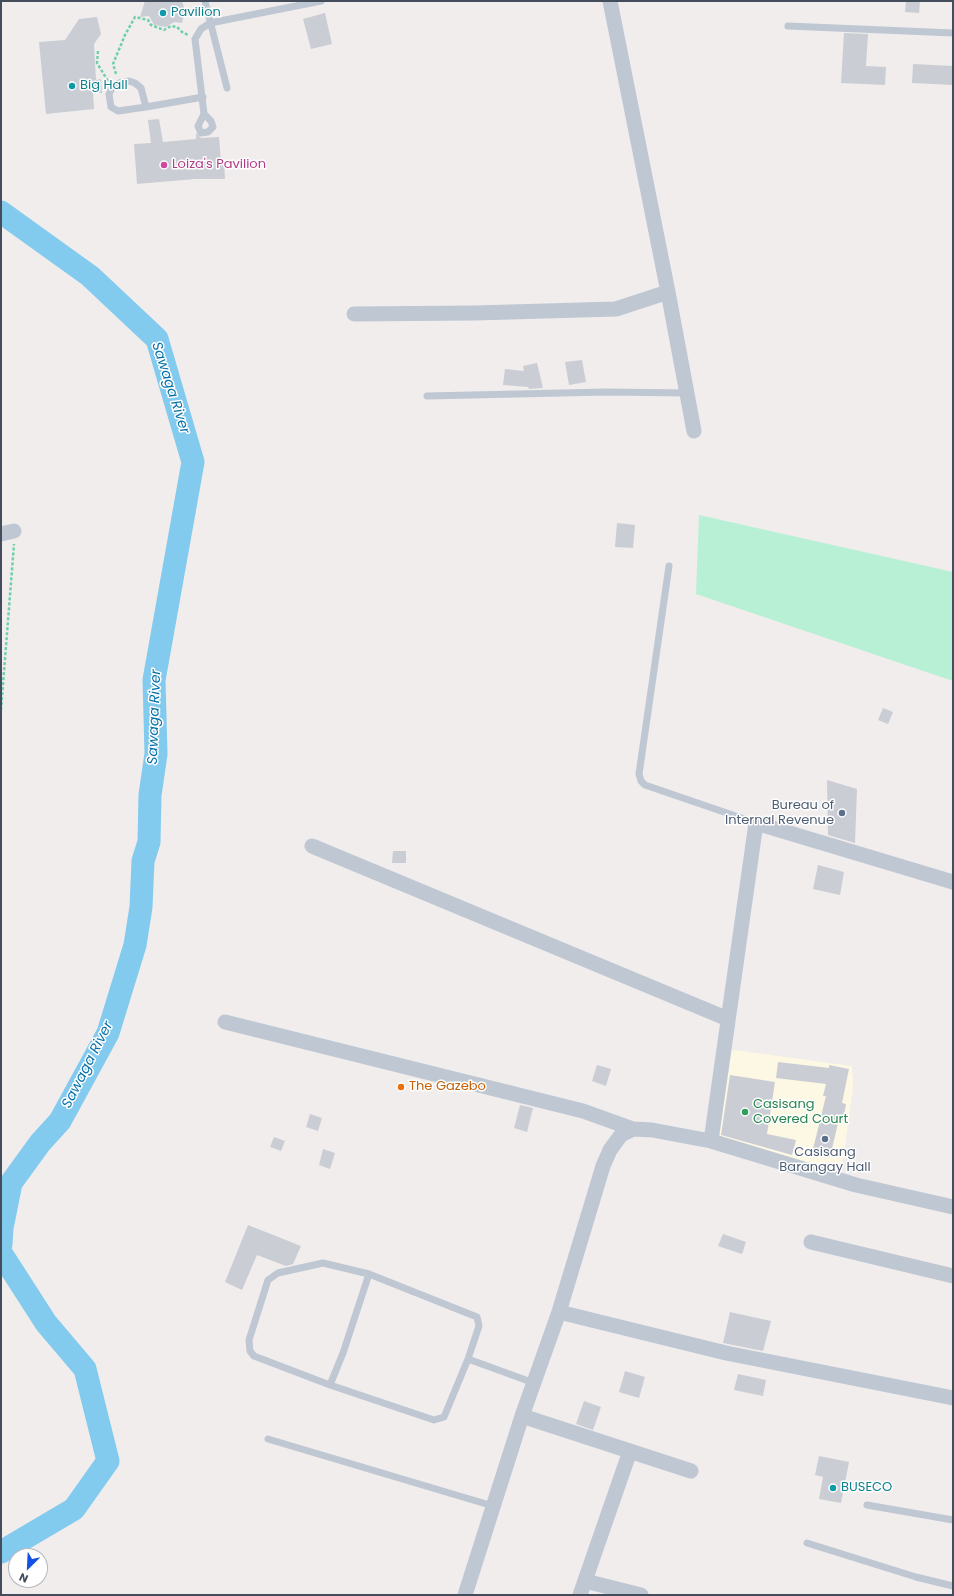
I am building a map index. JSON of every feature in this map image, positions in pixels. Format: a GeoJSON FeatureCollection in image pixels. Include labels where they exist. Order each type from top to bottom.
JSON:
{"type":"FeatureCollection","features":[{"type":"Feature","properties":{"kind":"street"},"geometry":{"type":"LineString","coordinates":[[610,1],[694,431]]}},
{"type":"Feature","properties":{"kind":"street"},"geometry":{"type":"LineString","coordinates":[[354,314],[475,313],[616,309],[668,292]]}},
{"type":"Feature","properties":{"kind":"street"},"geometry":{"type":"LineString","coordinates":[[711,1141],[756,823],[953,882]]}},
{"type":"Feature","properties":{"kind":"street"},"geometry":{"type":"LineString","coordinates":[[312,846],[728,1019]]}},
{"type":"Feature","properties":{"kind":"street"},"geometry":{"type":"LineString","coordinates":[[225,1022],[583,1111],[633,1129],[652,1130],[711,1141],[856,1185],[953,1207]]}},
{"type":"Feature","properties":{"kind":"street"},"geometry":{"type":"LineString","coordinates":[[466,1595],[522,1416],[559,1312],[603,1166],[610,1150],[621,1135],[633,1129]]}},
{"type":"Feature","properties":{"kind":"street"},"geometry":{"type":"LineString","coordinates":[[811,1242],[953,1276]]}},
{"type":"Feature","properties":{"kind":"street"},"geometry":{"type":"LineString","coordinates":[[559,1312],[726,1353],[953,1398]]}},
{"type":"Feature","properties":{"kind":"street"},"geometry":{"type":"LineString","coordinates":[[522,1416],[691,1471]]}},
{"type":"Feature","properties":{"kind":"street"},"geometry":{"type":"LineString","coordinates":[[580,1595],[630,1451]]}},
{"type":"Feature","properties":{"kind":"street"},"geometry":{"type":"LineString","coordinates":[[585,1581],[641,1595]]}},
{"type":"Feature","properties":{"kind":"lane"},"geometry":{"type":"LineString","coordinates":[[205,1],[227,88]]}},
{"type":"Feature","properties":{"kind":"lane"},"geometry":{"type":"LineString","coordinates":[[204,114],[196,39],[201,29],[210,23],[321,1]]}},
{"type":"Feature","properties":{"kind":"lane"},"geometry":{"type":"LineString","coordinates":[[788,26],[953,33]]}},
{"type":"Feature","properties":{"kind":"lane"},"geometry":{"type":"LineString","coordinates":[[146,107],[141,88],[135,83],[129,81],[119,83],[112,88],[109,101],[111,107],[118,111],[146,107],[203,97]]}},
{"type":"Feature","properties":{"kind":"lane"},"geometry":{"type":"LineString","coordinates":[[427,396],[606,392],[687,393]]}},
{"type":"Feature","properties":{"kind":"lane"},"geometry":{"type":"LineString","coordinates":[[669,566],[639,774],[641,781],[645,785],[756,823]]}},
{"type":"Feature","properties":{"kind":"lane"},"geometry":{"type":"LineString","coordinates":[[323,1263],[369,1274],[477,1317],[479,1326],[468,1359],[444,1417],[434,1420],[330,1385],[254,1356],[250,1351],[249,1340],[268,1280],[278,1273],[323,1263]]}},
{"type":"Feature","properties":{"kind":"lane"},"geometry":{"type":"LineString","coordinates":[[330,1385],[343,1353],[369,1274]]}},
{"type":"Feature","properties":{"kind":"lane"},"geometry":{"type":"LineString","coordinates":[[468,1359],[534,1383]]}},
{"type":"Feature","properties":{"kind":"lane"},"geometry":{"type":"LineString","coordinates":[[268,1439],[493,1506]]}},
{"type":"Feature","properties":{"kind":"lane"},"geometry":{"type":"LineString","coordinates":[[868,1505],[953,1520]]}},
{"type":"Feature","properties":{"kind":"lane"},"geometry":{"type":"LineString","coordinates":[[807,1543],[916,1577],[953,1586]]}},
{"type":"Feature","properties":{"kind":"path"},"geometry":{"type":"LineString","coordinates":[[119,83],[113,64],[124,35],[135,16],[148,20],[151,25],[164,30],[171,26],[177,27],[182,32],[196,39]]}},
{"type":"Feature","properties":{"kind":"path"},"geometry":{"type":"LineString","coordinates":[[98,51],[97,63],[112,88]]}},
{"type":"Feature","properties":{"kind":"path"},"geometry":{"type":"LineString","coordinates":[[1,710],[8,533]]}},
{"type":"Feature","properties":{"kind":"shaded area"},"geometry":{"type":"Polygon","coordinates":[[[727,1049],[852,1066],[853,1087],[841,1175],[711,1140],[727,1049]]]}},
{"type":"Feature","properties":{"kind":"green space"},"geometry":{"type":"Polygon","coordinates":[[[699,515],[953,572],[953,681],[696,594],[699,515]]]}},
{"type":"Feature","properties":{"kind":"building","name":"Pavilion"},"geometry":{"type":"Polygon","coordinates":[[[145,1],[182,1],[185,11],[182,23],[174,22],[166,27],[154,25],[149,16],[140,17],[145,1]]]}},
{"type":"Feature","properties":{"kind":"building"},"geometry":{"type":"Polygon","coordinates":[[[906,1],[920,1],[919,13],[905,12],[906,1]]]}},
{"type":"Feature","properties":{"kind":"building"},"geometry":{"type":"Polygon","coordinates":[[[325,13],[332,44],[311,49],[303,19],[325,13]]]}},
{"type":"Feature","properties":{"kind":"building"},"geometry":{"type":"Polygon","coordinates":[[[97,17],[101,34],[94,44],[96,80],[101,79],[102,93],[93,93],[94,109],[46,114],[39,42],[65,40],[79,19],[97,17]]]}},
{"type":"Feature","properties":{"kind":"building"},"geometry":{"type":"Polygon","coordinates":[[[844,33],[868,34],[866,66],[886,67],[885,85],[841,83],[844,33]]]}},
{"type":"Feature","properties":{"kind":"building"},"geometry":{"type":"Polygon","coordinates":[[[913,64],[953,66],[953,85],[912,83],[913,64]]]}},
{"type":"Feature","properties":{"kind":"building","name":"Loiza's Pavilion"},"geometry":{"type":"Polygon","coordinates":[[[159,119],[163,142],[196,139],[196,133],[201,138],[219,137],[221,162],[224,162],[225,179],[195,179],[137,184],[134,144],[151,143],[148,120],[159,119]]]}},
{"type":"Feature","properties":{"kind":"building"},"geometry":{"type":"Polygon","coordinates":[[[582,360],[586,382],[569,385],[565,362],[582,360]]]}},
{"type":"Feature","properties":{"kind":"building"},"geometry":{"type":"Polygon","coordinates":[[[537,363],[543,388],[529,389],[528,387],[503,385],[505,369],[524,371],[523,366],[537,363]]]}},
{"type":"Feature","properties":{"kind":"building"},"geometry":{"type":"Polygon","coordinates":[[[617,523],[635,525],[633,548],[615,547],[617,523]]]}},
{"type":"Feature","properties":{"kind":"building"},"geometry":{"type":"Polygon","coordinates":[[[883,708],[893,712],[888,724],[878,720],[883,708]]]}},
{"type":"Feature","properties":{"kind":"building","name":"Bureau of Internal Revenue"},"geometry":{"type":"Polygon","coordinates":[[[827,780],[857,789],[855,843],[828,835],[827,780]]]}},
{"type":"Feature","properties":{"kind":"building"},"geometry":{"type":"Polygon","coordinates":[[[393,851],[406,851],[406,863],[392,863],[393,851]]]}},
{"type":"Feature","properties":{"kind":"building"},"geometry":{"type":"Polygon","coordinates":[[[818,865],[844,872],[840,895],[813,889],[818,865]]]}},
{"type":"Feature","properties":{"kind":"building"},"geometry":{"type":"Polygon","coordinates":[[[778,1062],[829,1068],[829,1065],[849,1069],[842,1103],[846,1104],[843,1120],[839,1119],[830,1157],[812,1153],[826,1096],[823,1096],[826,1084],[776,1078],[778,1062]]]}},
{"type":"Feature","properties":{"kind":"building"},"geometry":{"type":"Polygon","coordinates":[[[597,1065],[611,1069],[606,1086],[592,1081],[597,1065]]]}},
{"type":"Feature","properties":{"kind":"building","name":"Casisang Covered Court"},"geometry":{"type":"Polygon","coordinates":[[[730,1075],[775,1082],[767,1134],[796,1140],[792,1155],[721,1135],[730,1075]]]}},
{"type":"Feature","properties":{"kind":"building"},"geometry":{"type":"Polygon","coordinates":[[[520,1105],[533,1108],[527,1132],[514,1128],[520,1105]]]}},
{"type":"Feature","properties":{"kind":"building"},"geometry":{"type":"Polygon","coordinates":[[[310,1114],[322,1118],[318,1131],[306,1127],[310,1114]]]}},
{"type":"Feature","properties":{"kind":"building"},"geometry":{"type":"Polygon","coordinates":[[[274,1137],[285,1141],[281,1151],[270,1147],[274,1137]]]}},
{"type":"Feature","properties":{"kind":"building"},"geometry":{"type":"Polygon","coordinates":[[[323,1149],[335,1153],[330,1169],[319,1165],[323,1149]]]}},
{"type":"Feature","properties":{"kind":"building"},"geometry":{"type":"Polygon","coordinates":[[[248,1225],[301,1246],[293,1264],[286,1266],[257,1255],[242,1290],[225,1282],[248,1225]]]}},
{"type":"Feature","properties":{"kind":"building"},"geometry":{"type":"Polygon","coordinates":[[[723,1234],[746,1242],[742,1254],[718,1246],[723,1234]]]}},
{"type":"Feature","properties":{"kind":"building"},"geometry":{"type":"Polygon","coordinates":[[[730,1312],[771,1321],[763,1351],[723,1343],[730,1312]]]}},
{"type":"Feature","properties":{"kind":"building"},"geometry":{"type":"Polygon","coordinates":[[[625,1371],[645,1377],[639,1398],[619,1392],[625,1371]]]}},
{"type":"Feature","properties":{"kind":"building"},"geometry":{"type":"Polygon","coordinates":[[[738,1374],[766,1380],[763,1396],[734,1390],[738,1374]]]}},
{"type":"Feature","properties":{"kind":"building"},"geometry":{"type":"Polygon","coordinates":[[[584,1401],[601,1407],[593,1430],[576,1424],[584,1401]]]}},
{"type":"Feature","properties":{"kind":"building","name":"BUSECO"},"geometry":{"type":"Polygon","coordinates":[[[819,1456],[849,1462],[841,1503],[819,1499],[823,1477],[815,1475],[819,1456]]]}},
{"type":"Feature","properties":{"kind":"waterway","name":"Sawaga River"},"geometry":{"type":"LineString","coordinates":[[1,212],[90,276],[157,339],[193,462],[154,680],[156,754],[150,795],[149,842],[143,861],[141,907],[135,945],[108,1033],[60,1121],[40,1143],[11,1183],[2,1228],[1,1244]]}},
{"type":"Feature","properties":{"kind":"waterway","name":"Sawaga River"},"geometry":{"type":"LineString","coordinates":[[1,1253],[46,1323],[85,1369],[108,1461],[74,1509],[1,1552]]}},
{"type":"Feature","properties":{"kind":"place","name":"Pavilion"},"geometry":{"type":"Point","coordinates":[163,13]}},
{"type":"Feature","properties":{"kind":"place","name":"Big Hall"},"geometry":{"type":"Point","coordinates":[72,86]}},
{"type":"Feature","properties":{"kind":"place","name":"Loiza's Pavilion"},"geometry":{"type":"Point","coordinates":[164,165]}},
{"type":"Feature","properties":{"kind":"place","name":"Bureau of Internal Revenue"},"geometry":{"type":"Point","coordinates":[842,813]}},
{"type":"Feature","properties":{"kind":"place","name":"The Gazebo"},"geometry":{"type":"Point","coordinates":[401,1087]}},
{"type":"Feature","properties":{"kind":"place","name":"Casisang Covered Court"},"geometry":{"type":"Point","coordinates":[745,1112]}},
{"type":"Feature","properties":{"kind":"place","name":"Casisang Barangay Hall"},"geometry":{"type":"Point","coordinates":[825,1139]}},
{"type":"Feature","properties":{"kind":"place","name":"BUSECO"},"geometry":{"type":"Point","coordinates":[833,1488]}}]}
